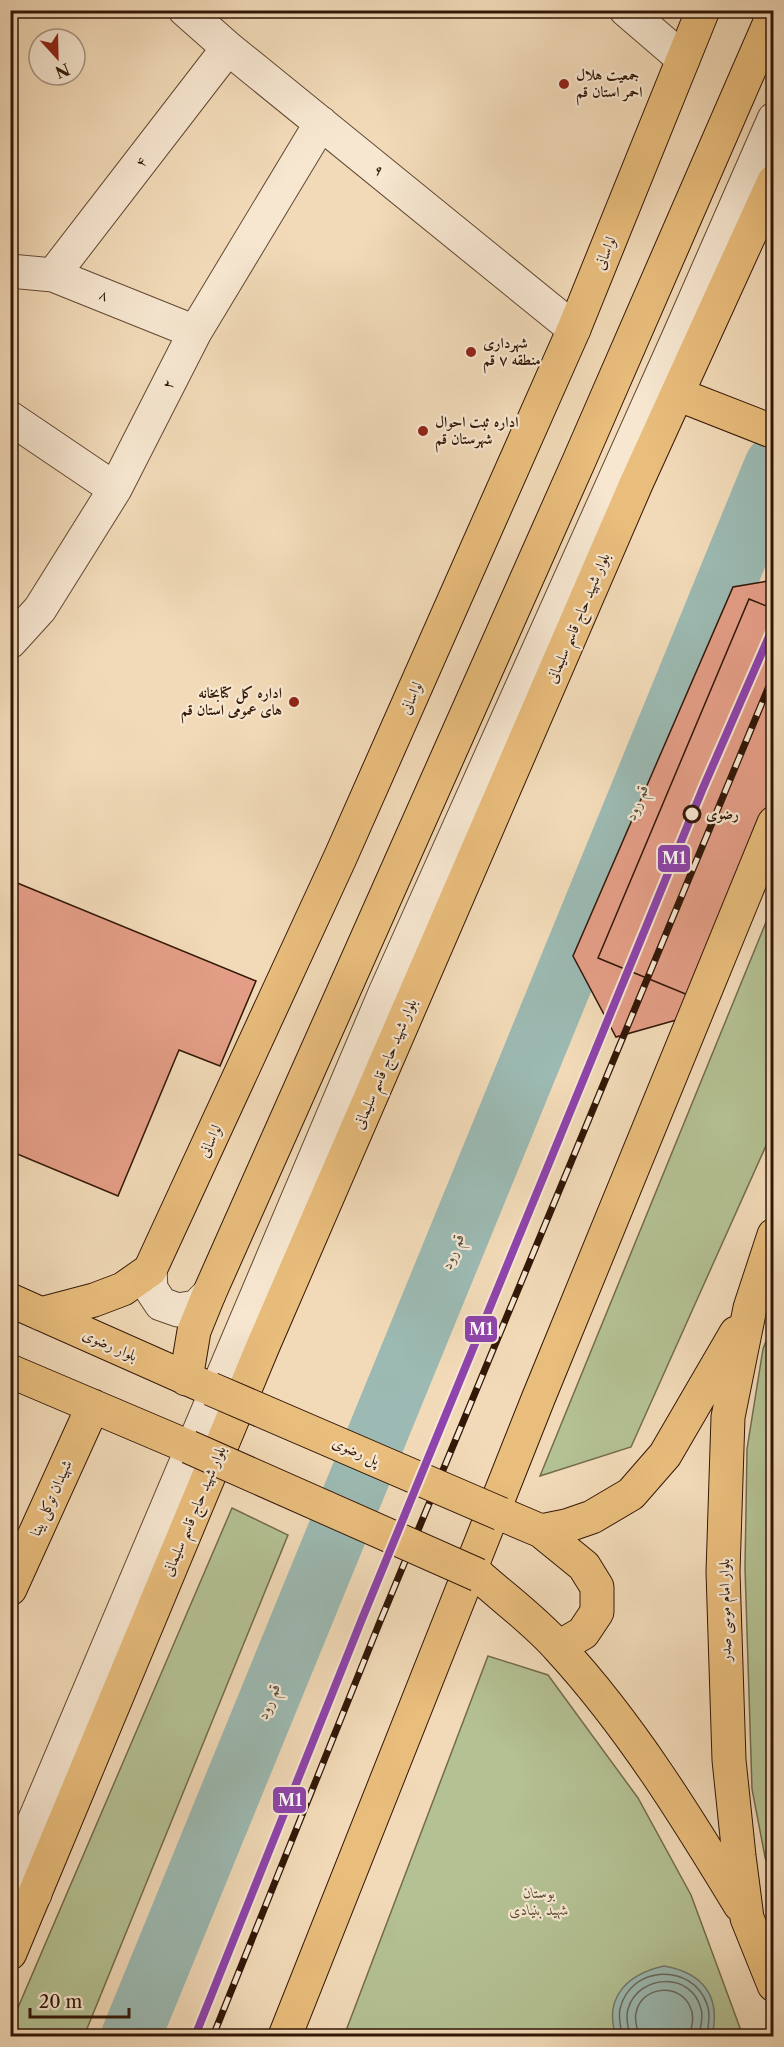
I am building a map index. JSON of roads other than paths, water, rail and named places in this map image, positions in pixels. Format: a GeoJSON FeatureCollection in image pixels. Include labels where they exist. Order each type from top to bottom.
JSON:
{"type":"FeatureCollection","features":[{"type":"Feature","properties":{"kind":"main road","name":"لواسانی"},"geometry":{"type":"LineString","coordinates":[[150,1270],[340,858],[574,329],[703,10]]}},
{"type":"Feature","properties":{"kind":"main road"},"geometry":{"type":"LineString","coordinates":[[199,1384],[194,1331],[209,1294],[579,461],[774,13]]}},
{"type":"Feature","properties":{"kind":"main road","name":"بلوار شهید حاج قاسم سلیمانی"},"geometry":{"type":"LineString","coordinates":[[10,1953],[263,1346],[636,484],[774,181]]}},
{"type":"Feature","properties":{"kind":"main road"},"geometry":{"type":"LineString","coordinates":[[677,394],[774,432]]}},
{"type":"Feature","properties":{"kind":"main road"},"geometry":{"type":"LineString","coordinates":[[285,2037],[538,1399],[774,823]]}},
{"type":"Feature","properties":{"kind":"main road","name":"بلوار امام موسی صدر"},"geometry":{"type":"LineString","coordinates":[[774,1234],[750,1308],[728,1417],[723,1572],[729,1760],[738,1856],[747,1917],[774,1985]]}},
{"type":"Feature","properties":{"kind":"main road"},"geometry":{"type":"LineString","coordinates":[[41,1314],[94,1300],[123,1288],[150,1270]]}},
{"type":"Feature","properties":{"kind":"main road","name":"بلوار رضوی"},"geometry":{"type":"LineString","coordinates":[[10,1300],[199,1384]]}},
{"type":"Feature","properties":{"kind":"main road"},"geometry":{"type":"LineString","coordinates":[[541,1531],[592,1517],[632,1494],[665,1455],[750,1308]]}},
{"type":"Feature","properties":{"kind":"main road"},"geometry":{"type":"LineString","coordinates":[[10,1371],[189,1447],[478,1575],[559,1647],[604,1702],[660,1778],[747,1917]]}},
{"type":"Feature","properties":{"kind":"main road","name":"پل رضوی"},"geometry":{"type":"LineString","coordinates":[[199,1384],[541,1531],[585,1566],[597,1587],[597,1612],[583,1633],[559,1647]]}},
{"type":"Feature","properties":{"kind":"main road","name":"شهیدان توکلی بینا"},"geometry":{"type":"LineString","coordinates":[[10,1589],[93,1406]]}},
{"type":"Feature","properties":{"kind":"street","name":"۹"},"geometry":{"type":"LineString","coordinates":[[185,10],[228,48],[574,329]]}},
{"type":"Feature","properties":{"kind":"street"},"geometry":{"type":"LineString","coordinates":[[626,10],[683,59]]}},
{"type":"Feature","properties":{"kind":"street","name":"۴"},"geometry":{"type":"LineString","coordinates":[[53,275],[228,48]]}},
{"type":"Feature","properties":{"kind":"street"},"geometry":{"type":"LineString","coordinates":[[35,1894],[21,1852],[385,993],[774,119]]}},
{"type":"Feature","properties":{"kind":"street","name":"۲"},"geometry":{"type":"LineString","coordinates":[[10,642],[40,609],[115,489],[195,332],[321,123]]}},
{"type":"Feature","properties":{"kind":"street","name":"۸"},"geometry":{"type":"LineString","coordinates":[[10,271],[53,275],[195,332]]}},
{"type":"Feature","properties":{"kind":"street"},"geometry":{"type":"LineString","coordinates":[[10,418],[115,489]]}},
{"type":"Feature","properties":{"kind":"street"},"geometry":{"type":"LineString","coordinates":[[150,1270],[151,1288],[161,1304],[178,1310],[196,1307],[209,1294]]}},
{"type":"Feature","properties":{"kind":"water"},"geometry":{"type":"Polygon","coordinates":[[[664,1966],[690,1974],[706,1989],[714,2010],[712,2036],[616,2036],[613,2010],[622,1989],[639,1975],[664,1966]]]}},
{"type":"Feature","properties":{"kind":"waterway","name":"قم رود"},"geometry":{"type":"LineString","coordinates":[[131,2036],[774,466]]}},
{"type":"Feature","properties":{"kind":"railway"},"geometry":{"type":"LineString","coordinates":[[213,2036],[379,1624],[774,674]]}},
{"type":"Feature","properties":{"kind":"place","name":"جمعیت هلال احمر استان قم"},"geometry":{"type":"Point","coordinates":[564,84]}},
{"type":"Feature","properties":{"kind":"place","name":"شهرداری منطقه ۷ قم"},"geometry":{"type":"Point","coordinates":[471,352]}},
{"type":"Feature","properties":{"kind":"place","name":"اداره ثبت احوال شهرستان قم"},"geometry":{"type":"Point","coordinates":[423,431]}},
{"type":"Feature","properties":{"kind":"place","name":"اداره کل کتابخانه های عمومی استان قم"},"geometry":{"type":"Point","coordinates":[294,702]}},
{"type":"Feature","properties":{"kind":"place","name":"رضوی"},"geometry":{"type":"Point","coordinates":[692,814]}},
{"type":"Feature","properties":{"kind":"park label","name":"بوستان شهید بنیادی"},"geometry":{"type":"Point","coordinates":[539,1902]}}]}
